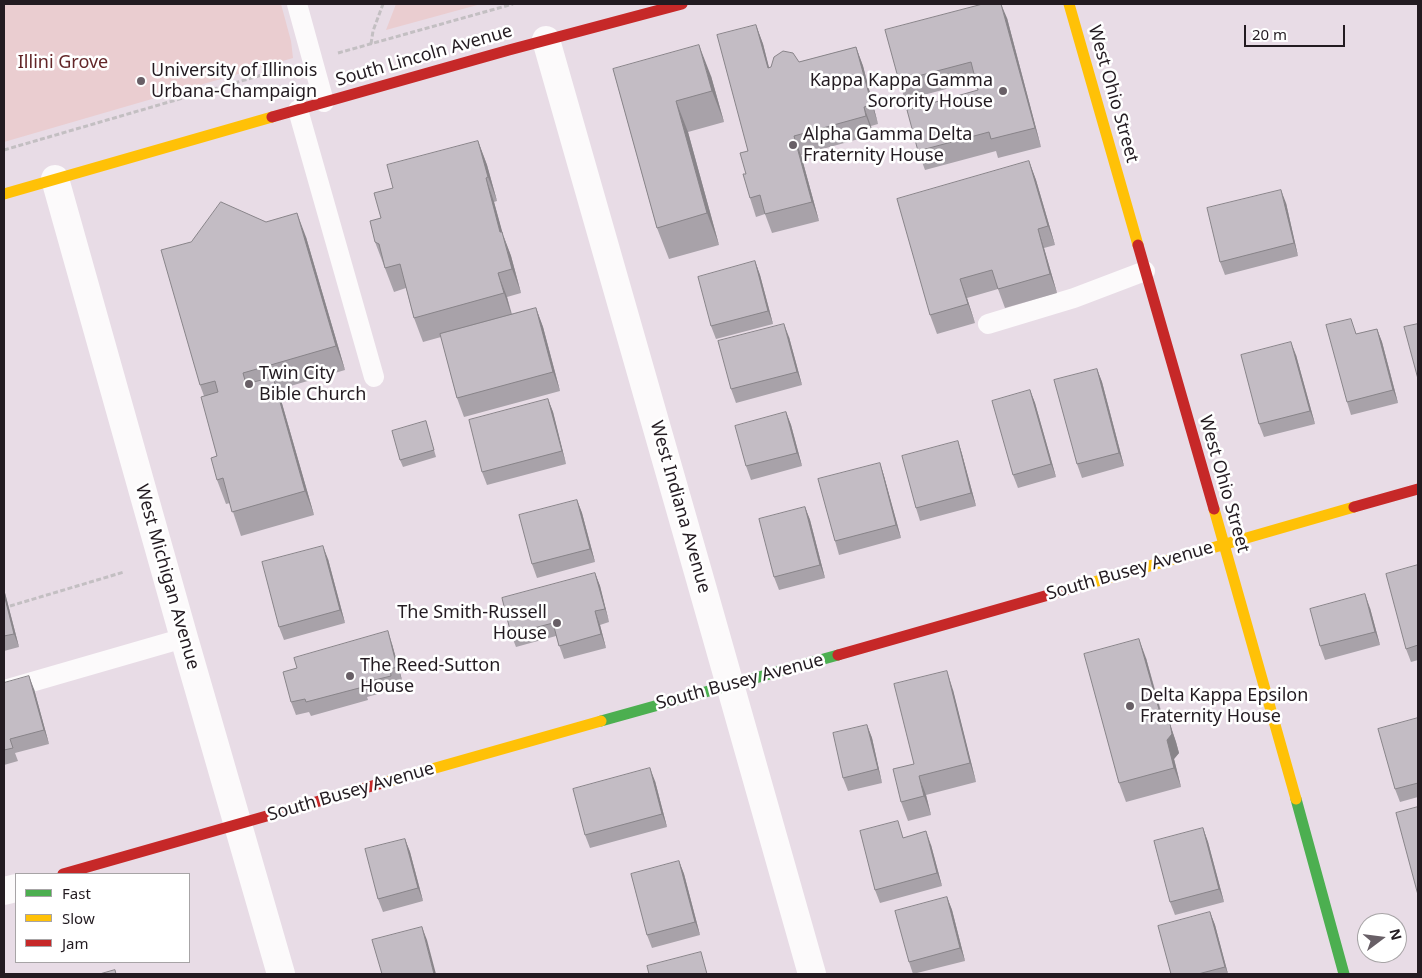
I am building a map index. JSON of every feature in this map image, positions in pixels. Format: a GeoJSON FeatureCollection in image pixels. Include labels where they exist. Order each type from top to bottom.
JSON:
{"type":"FeatureCollection","features":[{"type":"Feature","properties":{"kind":"street","name":"South Lincoln Avenue"},"geometry":{"type":"LineString","coordinates":[[4,194],[324,102],[682,4]]}},
{"type":"Feature","properties":{"kind":"street","name":"West Ohio Street"},"geometry":{"type":"LineString","coordinates":[[1068,4],[1224,545],[1344,974]]}},
{"type":"Feature","properties":{"kind":"street","name":"West Indiana Avenue"},"geometry":{"type":"LineString","coordinates":[[546,40],[731,684],[812,974]]}},
{"type":"Feature","properties":{"kind":"street","name":"West Michigan Avenue"},"geometry":{"type":"LineString","coordinates":[[55,179],[281,974]]}},
{"type":"Feature","properties":{"kind":"street","name":"South Busey Avenue"},"geometry":{"type":"LineString","coordinates":[[66,873],[772,674],[1418,489]]}},
{"type":"Feature","properties":{"kind":"lane"},"geometry":{"type":"LineString","coordinates":[[297,4],[324,102]]}},
{"type":"Feature","properties":{"kind":"lane"},"geometry":{"type":"LineString","coordinates":[[298,110],[374,376]]}},
{"type":"Feature","properties":{"kind":"lane"},"geometry":{"type":"LineString","coordinates":[[988,324],[1074,298],[1145,271]]}},
{"type":"Feature","properties":{"kind":"lane"},"geometry":{"type":"LineString","coordinates":[[4,690],[184,638]]}},
{"type":"Feature","properties":{"kind":"path"},"geometry":{"type":"LineString","coordinates":[[371,44],[372,31],[382,4]]}},
{"type":"Feature","properties":{"kind":"path"},"geometry":{"type":"LineString","coordinates":[[4,150],[312,60],[513,4]]}},
{"type":"Feature","properties":{"kind":"path"},"geometry":{"type":"LineString","coordinates":[[10,606],[124,572]]}},
{"type":"Feature","properties":{"kind":"green space","name":"Illini Grove"},"geometry":{"type":"Polygon","coordinates":[[[4,4],[281,4],[291,41],[293,58],[4,142],[4,4]]]}},
{"type":"Feature","properties":{"kind":"green space"},"geometry":{"type":"Polygon","coordinates":[[[396,4],[481,4],[386,30],[396,4]]]}},
{"type":"Feature","properties":{"kind":"building","name":"Kappa Kappa Gamma Sorority House"},"geometry":{"type":"Polygon","coordinates":[[[983,4],[1001,4],[1035,128],[991,139],[989,132],[918,151],[907,110],[978,90],[971,62],[899,81],[885,30],[983,4]]]}},
{"type":"Feature","properties":{"kind":"building","name":"Alpha Gamma Delta Fraternity House"},"geometry":{"type":"Polygon","coordinates":[[[756,25],[768,68],[771,67],[774,57],[783,51],[793,53],[799,62],[856,47],[872,105],[864,107],[866,116],[794,136],[812,202],[765,214],[760,195],[750,198],[743,174],[746,174],[740,153],[748,151],[717,35],[756,25]]]}},
{"type":"Feature","properties":{"kind":"building"},"geometry":{"type":"Polygon","coordinates":[[[699,45],[712,91],[676,101],[707,213],[657,228],[613,69],[699,45]]]}},
{"type":"Feature","properties":{"kind":"building"},"geometry":{"type":"Polygon","coordinates":[[[478,141],[500,232],[502,232],[512,269],[498,273],[504,293],[414,318],[400,264],[385,268],[379,244],[375,242],[370,221],[381,218],[374,193],[393,188],[387,165],[478,141]]]}},
{"type":"Feature","properties":{"kind":"building"},"geometry":{"type":"Polygon","coordinates":[[[1029,161],[1048,226],[1038,229],[1050,274],[998,289],[992,270],[960,279],[968,304],[930,315],[897,199],[1029,161]]]}},
{"type":"Feature","properties":{"kind":"building"},"geometry":{"type":"Polygon","coordinates":[[[1281,190],[1294,243],[1220,262],[1207,208],[1281,190]]]}},
{"type":"Feature","properties":{"kind":"building","name":"Twin City Bible Church"},"geometry":{"type":"Polygon","coordinates":[[[221,202],[266,222],[297,213],[336,346],[243,373],[246,384],[273,377],[305,491],[232,512],[223,478],[217,480],[211,458],[217,456],[201,397],[218,392],[215,381],[200,385],[161,250],[191,242],[221,202]]]}},
{"type":"Feature","properties":{"kind":"building"},"geometry":{"type":"Polygon","coordinates":[[[755,261],[768,311],[711,326],[698,277],[755,261]]]}},
{"type":"Feature","properties":{"kind":"building"},"geometry":{"type":"Polygon","coordinates":[[[536,308],[553,372],[457,398],[440,334],[536,308]]]}},
{"type":"Feature","properties":{"kind":"building"},"geometry":{"type":"Polygon","coordinates":[[[1351,319],[1356,334],[1377,329],[1393,390],[1347,402],[1326,325],[1351,319]]]}},
{"type":"Feature","properties":{"kind":"building"},"geometry":{"type":"Polygon","coordinates":[[[784,324],[797,372],[731,389],[718,341],[784,324]]]}},
{"type":"Feature","properties":{"kind":"building"},"geometry":{"type":"Polygon","coordinates":[[[1418,324],[1418,379],[1404,327],[1418,324]]]}},
{"type":"Feature","properties":{"kind":"building"},"geometry":{"type":"Polygon","coordinates":[[[1291,342],[1310,411],[1259,424],[1241,355],[1291,342]]]}},
{"type":"Feature","properties":{"kind":"building"},"geometry":{"type":"Polygon","coordinates":[[[1097,369],[1119,453],[1077,464],[1054,380],[1097,369]]]}},
{"type":"Feature","properties":{"kind":"building"},"geometry":{"type":"Polygon","coordinates":[[[1030,390],[1051,464],[1013,475],[992,401],[1030,390]]]}},
{"type":"Feature","properties":{"kind":"building"},"geometry":{"type":"Polygon","coordinates":[[[548,399],[562,451],[482,472],[469,420],[548,399]]]}},
{"type":"Feature","properties":{"kind":"building"},"geometry":{"type":"Polygon","coordinates":[[[786,412],[797,453],[746,466],[735,426],[786,412]]]}},
{"type":"Feature","properties":{"kind":"building","name":"Twin City Bible Church"},"geometry":{"type":"Polygon","coordinates":[[[426,421],[434,450],[400,460],[392,431],[426,421]]]}},
{"type":"Feature","properties":{"kind":"building"},"geometry":{"type":"Polygon","coordinates":[[[958,441],[971,493],[916,508],[902,456],[958,441]]]}},
{"type":"Feature","properties":{"kind":"building"},"geometry":{"type":"Polygon","coordinates":[[[880,463],[896,525],[835,541],[818,479],[880,463]]]}},
{"type":"Feature","properties":{"kind":"building"},"geometry":{"type":"Polygon","coordinates":[[[577,500],[590,549],[532,564],[519,515],[577,500]]]}},
{"type":"Feature","properties":{"kind":"building"},"geometry":{"type":"Polygon","coordinates":[[[805,507],[820,565],[774,577],[759,519],[805,507]]]}},
{"type":"Feature","properties":{"kind":"building"},"geometry":{"type":"Polygon","coordinates":[[[323,546],[340,610],[279,627],[262,562],[323,546]]]}},
{"type":"Feature","properties":{"kind":"building"},"geometry":{"type":"Polygon","coordinates":[[[1418,565],[1418,645],[1406,649],[1386,574],[1418,565]]]}},
{"type":"Feature","properties":{"kind":"building","name":"The Smith-Russell House"},"geometry":{"type":"Polygon","coordinates":[[[595,573],[605,609],[595,611],[601,634],[559,646],[553,623],[511,634],[502,598],[595,573]]]}},
{"type":"Feature","properties":{"kind":"building"},"geometry":{"type":"Polygon","coordinates":[[[4,594],[14,634],[4,636],[4,594]]]}},
{"type":"Feature","properties":{"kind":"building"},"geometry":{"type":"Polygon","coordinates":[[[1365,594],[1375,632],[1320,646],[1310,609],[1365,594]]]}},
{"type":"Feature","properties":{"kind":"building","name":"The Reed-Sutton House"},"geometry":{"type":"Polygon","coordinates":[[[388,631],[397,667],[390,669],[391,676],[362,683],[363,687],[306,702],[305,699],[291,702],[283,672],[297,668],[294,658],[388,631]]]}},
{"type":"Feature","properties":{"kind":"building","name":"Delta Kappa Epsilon Fraternity House"},"geometry":{"type":"Polygon","coordinates":[[[1139,639],[1162,720],[1170,724],[1172,734],[1167,740],[1174,768],[1119,783],[1084,654],[1139,639]]]}},
{"type":"Feature","properties":{"kind":"building"},"geometry":{"type":"Polygon","coordinates":[[[947,671],[970,763],[919,776],[924,796],[901,802],[893,769],[914,764],[894,684],[947,671]]]}},
{"type":"Feature","properties":{"kind":"building"},"geometry":{"type":"Polygon","coordinates":[[[29,676],[44,730],[10,739],[13,748],[4,750],[4,683],[29,676]]]}},
{"type":"Feature","properties":{"kind":"building"},"geometry":{"type":"Polygon","coordinates":[[[1418,718],[1418,783],[1395,789],[1378,729],[1418,718]]]}},
{"type":"Feature","properties":{"kind":"building"},"geometry":{"type":"Polygon","coordinates":[[[867,725],[878,769],[843,778],[833,733],[867,725]]]}},
{"type":"Feature","properties":{"kind":"building"},"geometry":{"type":"Polygon","coordinates":[[[650,768],[662,814],[585,835],[573,789],[650,768]]]}},
{"type":"Feature","properties":{"kind":"building"},"geometry":{"type":"Polygon","coordinates":[[[1418,807],[1418,895],[1396,813],[1418,807]]]}},
{"type":"Feature","properties":{"kind":"building"},"geometry":{"type":"Polygon","coordinates":[[[898,821],[903,838],[926,831],[937,873],[875,890],[860,831],[898,821]]]}},
{"type":"Feature","properties":{"kind":"building"},"geometry":{"type":"Polygon","coordinates":[[[1203,828],[1219,889],[1170,902],[1154,841],[1203,828]]]}},
{"type":"Feature","properties":{"kind":"building"},"geometry":{"type":"Polygon","coordinates":[[[405,839],[418,888],[378,899],[365,849],[405,839]]]}},
{"type":"Feature","properties":{"kind":"building"},"geometry":{"type":"Polygon","coordinates":[[[679,861],[695,922],[647,935],[631,874],[679,861]]]}},
{"type":"Feature","properties":{"kind":"building"},"geometry":{"type":"Polygon","coordinates":[[[947,897],[960,948],[909,962],[895,911],[947,897]]]}},
{"type":"Feature","properties":{"kind":"building"},"geometry":{"type":"Polygon","coordinates":[[[1210,912],[1225,967],[1198,974],[1171,974],[1158,926],[1210,912]]]}},
{"type":"Feature","properties":{"kind":"building"},"geometry":{"type":"Polygon","coordinates":[[[422,927],[434,974],[382,974],[372,940],[422,927]]]}},
{"type":"Feature","properties":{"kind":"building"},"geometry":{"type":"Polygon","coordinates":[[[701,952],[707,974],[649,974],[647,966],[701,952]]]}},
{"type":"Feature","properties":{"kind":"building"},"geometry":{"type":"Polygon","coordinates":[[[115,970],[116,974],[100,974],[115,970]]]}},
{"type":"Feature","properties":{"kind":"traffic: fast"},"geometry":{"type":"LineString","coordinates":[[601,721],[838,655]]}},
{"type":"Feature","properties":{"kind":"traffic: fast"},"geometry":{"type":"LineString","coordinates":[[1296,799],[1344,974]]}},
{"type":"Feature","properties":{"kind":"traffic: slow"},"geometry":{"type":"LineString","coordinates":[[1069,4],[1138,245]]}},
{"type":"Feature","properties":{"kind":"traffic: slow"},"geometry":{"type":"LineString","coordinates":[[4,194],[272,117]]}},
{"type":"Feature","properties":{"kind":"traffic: slow"},"geometry":{"type":"LineString","coordinates":[[1087,584],[1354,507]]}},
{"type":"Feature","properties":{"kind":"traffic: slow"},"geometry":{"type":"LineString","coordinates":[[1214,509],[1296,799]]}},
{"type":"Feature","properties":{"kind":"traffic: slow"},"geometry":{"type":"LineString","coordinates":[[386,782],[601,721]]}},
{"type":"Feature","properties":{"kind":"traffic: jam"},"geometry":{"type":"LineString","coordinates":[[272,117],[509,50],[682,4]]}},
{"type":"Feature","properties":{"kind":"traffic: jam"},"geometry":{"type":"LineString","coordinates":[[1138,245],[1214,509]]}},
{"type":"Feature","properties":{"kind":"traffic: jam"},"geometry":{"type":"LineString","coordinates":[[1354,507],[1418,489]]}},
{"type":"Feature","properties":{"kind":"traffic: jam"},"geometry":{"type":"LineString","coordinates":[[838,655],[1087,584]]}},
{"type":"Feature","properties":{"kind":"traffic: jam"},"geometry":{"type":"LineString","coordinates":[[67,873],[386,782]]}},
{"type":"Feature","properties":{"kind":"place","name":"University of Illinois Urbana-Champaign"},"geometry":{"type":"Point","coordinates":[141,81]}},
{"type":"Feature","properties":{"kind":"place","name":"Kappa Kappa Gamma Sorority House"},"geometry":{"type":"Point","coordinates":[1003,91]}},
{"type":"Feature","properties":{"kind":"place","name":"Alpha Gamma Delta Fraternity House"},"geometry":{"type":"Point","coordinates":[793,145]}},
{"type":"Feature","properties":{"kind":"place","name":"Twin City Bible Church"},"geometry":{"type":"Point","coordinates":[249,384]}},
{"type":"Feature","properties":{"kind":"place","name":"The Smith-Russell House"},"geometry":{"type":"Point","coordinates":[557,623]}},
{"type":"Feature","properties":{"kind":"place","name":"The Reed-Sutton House"},"geometry":{"type":"Point","coordinates":[350,676]}},
{"type":"Feature","properties":{"kind":"place","name":"Delta Kappa Epsilon Fraternity House"},"geometry":{"type":"Point","coordinates":[1130,706]}}]}
